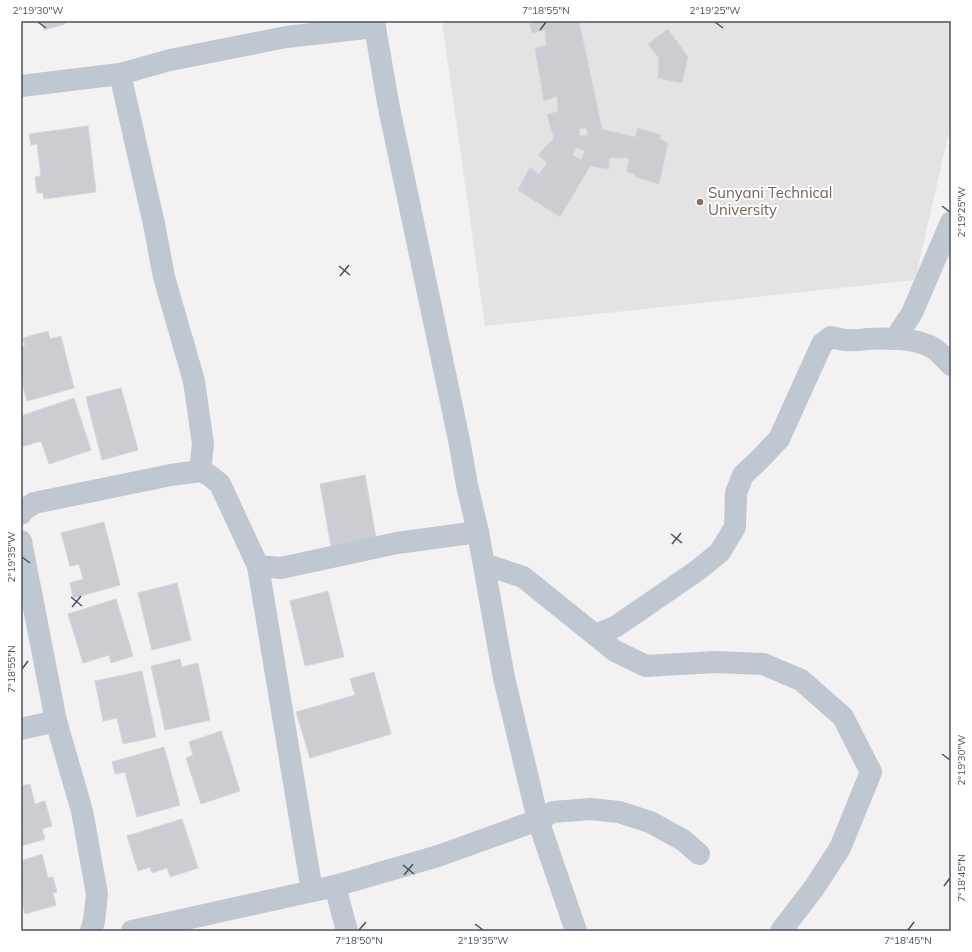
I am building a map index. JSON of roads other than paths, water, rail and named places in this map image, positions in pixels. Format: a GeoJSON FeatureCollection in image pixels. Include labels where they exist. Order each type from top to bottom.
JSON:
{"type":"FeatureCollection","features":[{"type":"Feature","properties":{"kind":"street"},"geometry":{"type":"LineString","coordinates":[[21,86],[120,74],[170,60],[286,37],[374,24],[388,103],[478,532],[504,678],[538,820],[576,931]]}},
{"type":"Feature","properties":{"kind":"street"},"geometry":{"type":"LineString","coordinates":[[120,74],[153,217],[164,277],[194,381],[204,444],[200,471]]}},
{"type":"Feature","properties":{"kind":"street"},"geometry":{"type":"LineString","coordinates":[[895,339],[912,313],[951,222]]}},
{"type":"Feature","properties":{"kind":"street"},"geometry":{"type":"LineString","coordinates":[[595,635],[615,627],[720,552],[734,527],[736,493],[743,475],[779,439],[822,344],[831,337],[847,340],[895,339],[925,344],[939,353],[951,365]]}},
{"type":"Feature","properties":{"kind":"street"},"geometry":{"type":"LineString","coordinates":[[21,514],[22,511],[34,503],[200,471],[209,475],[220,484],[258,566],[312,891]]}},
{"type":"Feature","properties":{"kind":"street"},"geometry":{"type":"LineString","coordinates":[[258,566],[281,568],[397,544],[478,532]]}},
{"type":"Feature","properties":{"kind":"street"},"geometry":{"type":"LineString","coordinates":[[21,541],[56,721],[82,811],[97,894],[94,921],[91,931]]}},
{"type":"Feature","properties":{"kind":"street"},"geometry":{"type":"LineString","coordinates":[[484,564],[524,577],[615,651],[646,666],[715,662],[763,664],[801,680],[843,717],[871,772],[840,848],[814,888],[781,931]]}},
{"type":"Feature","properties":{"kind":"street"},"geometry":{"type":"LineString","coordinates":[[21,729],[56,721]]}},
{"type":"Feature","properties":{"kind":"street"},"geometry":{"type":"LineString","coordinates":[[132,931],[334,886],[438,856],[538,820],[553,812],[591,809],[619,812],[650,822],[683,840],[699,854]]}},
{"type":"Feature","properties":{"kind":"street"},"geometry":{"type":"LineString","coordinates":[[334,886],[347,931]]}},
{"type":"Feature","properties":{"kind":"place","name":"Sunyani Technical University"},"geometry":{"type":"Point","coordinates":[700,202]}}]}
